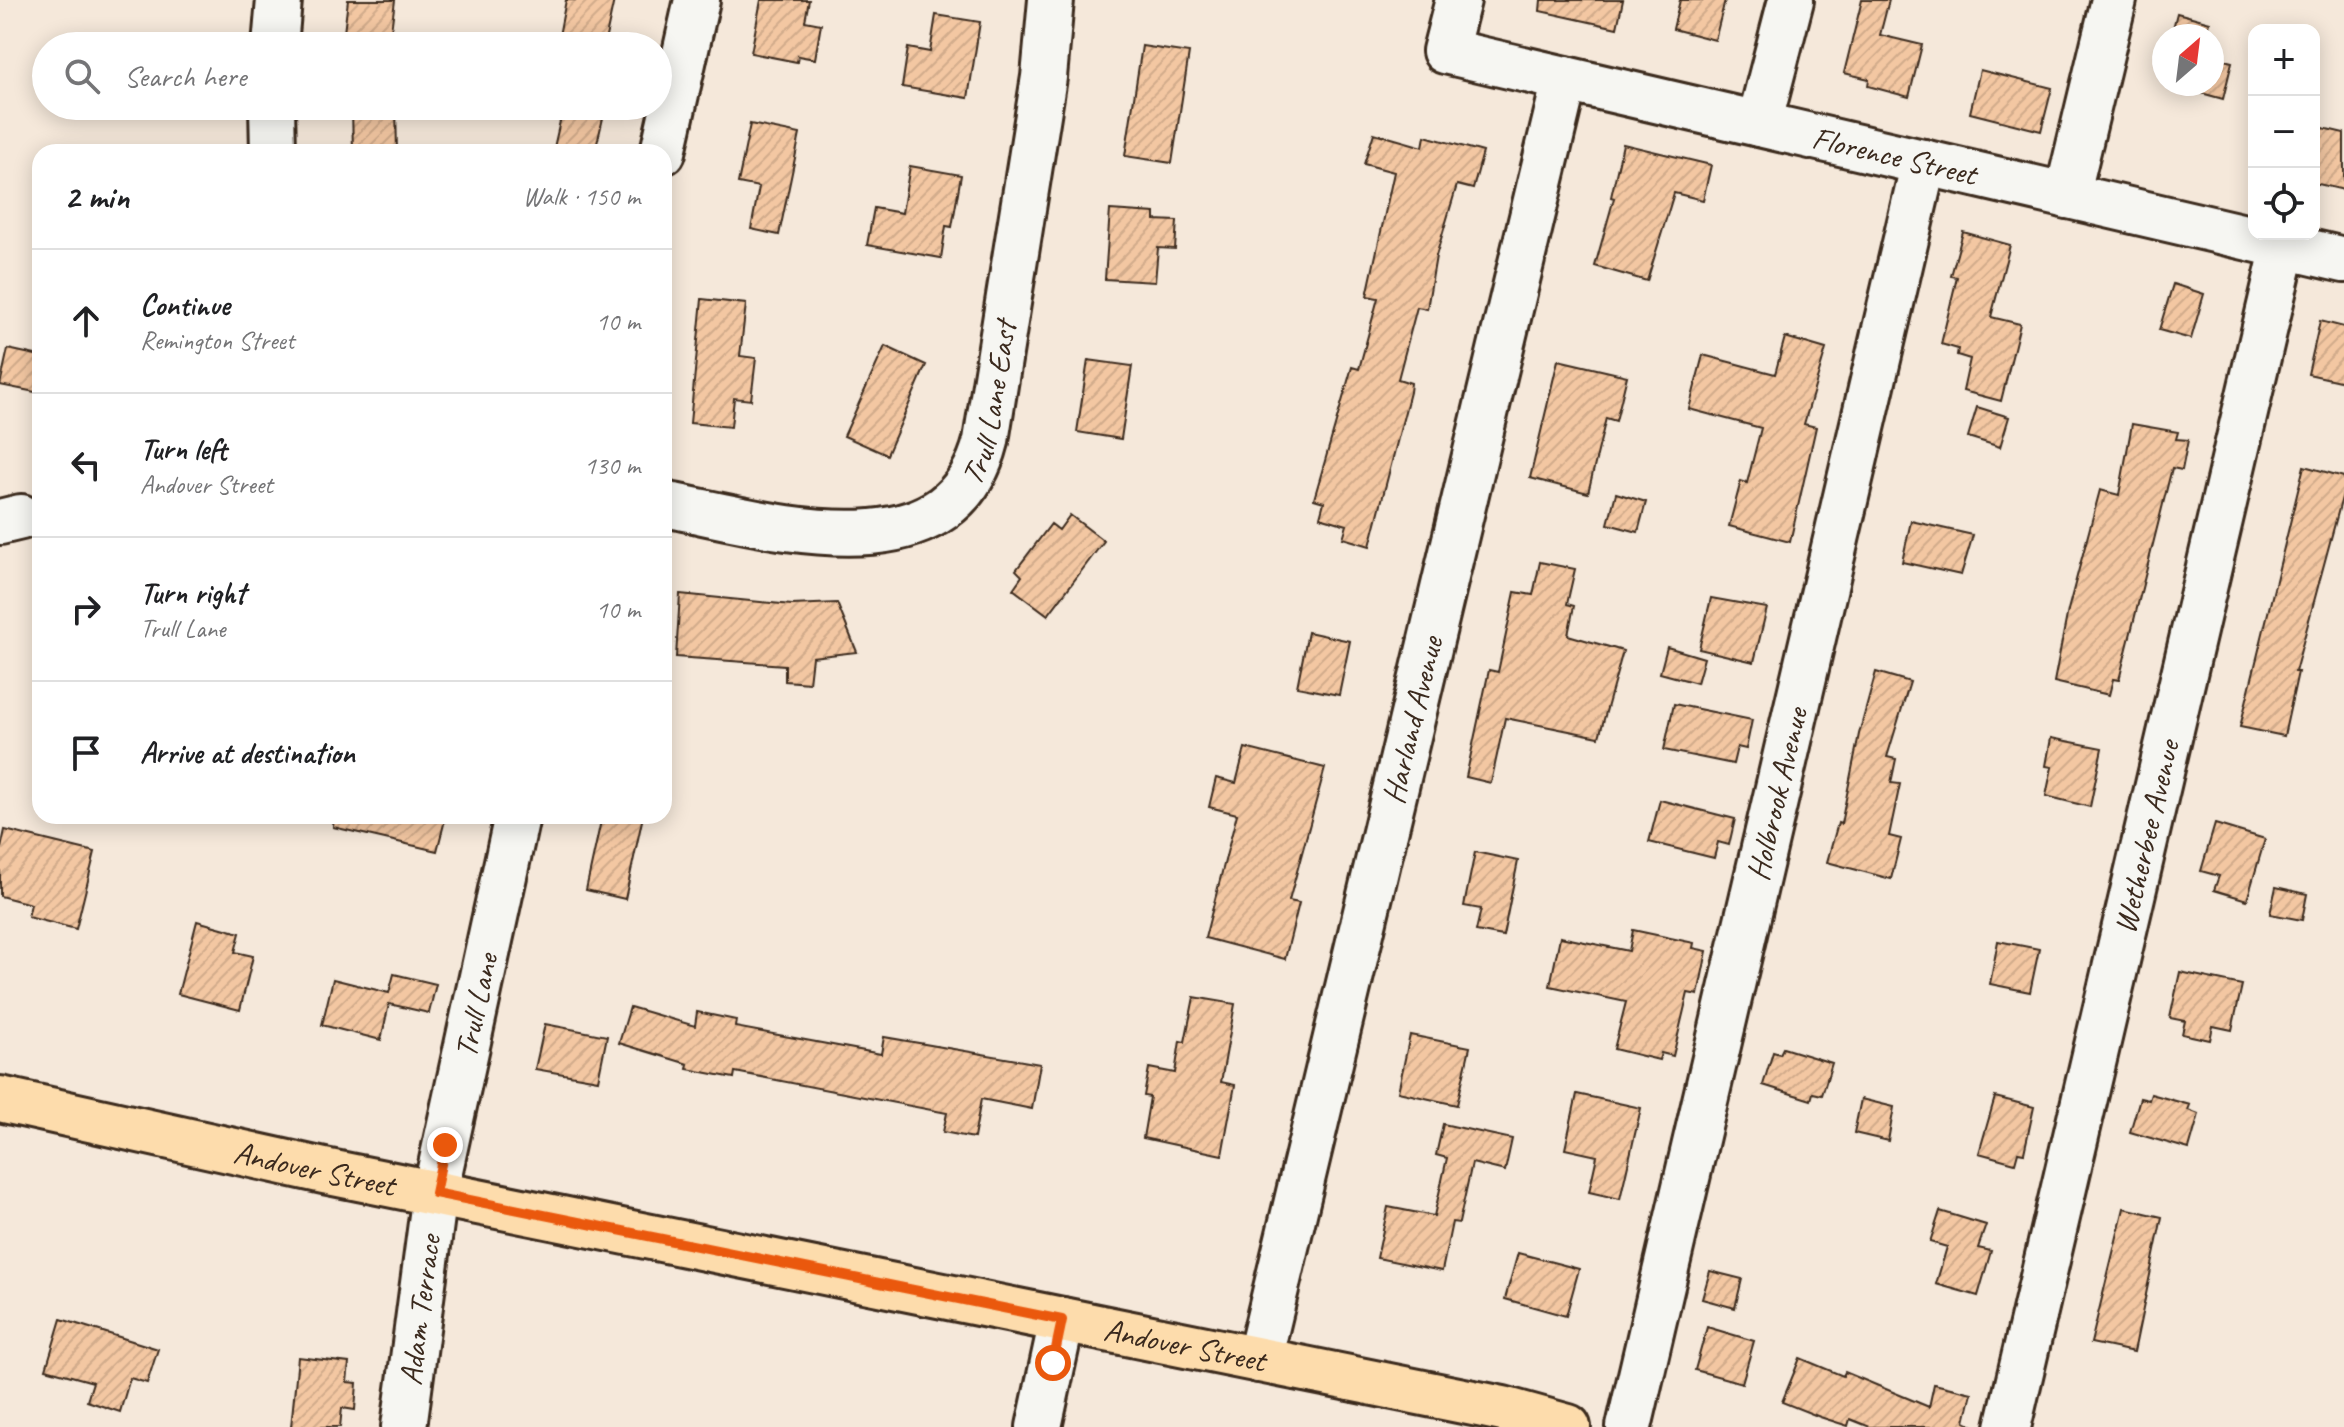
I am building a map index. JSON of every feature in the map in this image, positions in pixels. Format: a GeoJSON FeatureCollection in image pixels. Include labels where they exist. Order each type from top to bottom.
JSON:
{"type":"FeatureCollection","features":[{"type":"Feature","properties":{"kind":"main road","name":"Andover Street"},"geometry":{"type":"LineString","coordinates":[[0,1099],[435,1193],[1503,1409],[1568,1427]]}},
{"type":"Feature","properties":{"kind":"street"},"geometry":{"type":"LineString","coordinates":[[276,32],[279,0]]}},
{"type":"Feature","properties":{"kind":"street"},"geometry":{"type":"LineString","coordinates":[[672,112],[697,0]]}},
{"type":"Feature","properties":{"kind":"street","name":"Trull Lane East"},"geometry":{"type":"LineString","coordinates":[[672,505],[805,529],[893,532],[946,506],[968,482],[986,441],[1040,104],[1051,0]]}},
{"type":"Feature","properties":{"kind":"street","name":"Florence Street"},"geometry":{"type":"LineString","coordinates":[[1458,0],[1445,51],[2344,260]]}},
{"type":"Feature","properties":{"kind":"street"},"geometry":{"type":"LineString","coordinates":[[1759,124],[1791,0]]}},
{"type":"Feature","properties":{"kind":"street"},"geometry":{"type":"LineString","coordinates":[[2067,196],[2114,0]]}},
{"type":"Feature","properties":{"kind":"street","name":"Harland Avenue"},"geometry":{"type":"LineString","coordinates":[[1259,1360],[1565,79]]}},
{"type":"Feature","properties":{"kind":"street"},"geometry":{"type":"LineString","coordinates":[[272,120],[273,144]]}},
{"type":"Feature","properties":{"kind":"street"},"geometry":{"type":"LineString","coordinates":[[665,144],[670,120]]}},
{"type":"Feature","properties":{"kind":"street","name":"Holbrook Avenue"},"geometry":{"type":"LineString","coordinates":[[1629,1427],[1924,162]]}},
{"type":"Feature","properties":{"kind":"street","name":"Wetherbee Avenue"},"geometry":{"type":"LineString","coordinates":[[2008,1427],[2284,246]]}},
{"type":"Feature","properties":{"kind":"street","name":"Trull Lane"},"geometry":{"type":"LineString","coordinates":[[435,1193],[515,824]]}},
{"type":"Feature","properties":{"kind":"street","name":"Adam Terrace"},"geometry":{"type":"LineString","coordinates":[[404,1427],[435,1193]]}},
{"type":"Feature","properties":{"kind":"street"},"geometry":{"type":"LineString","coordinates":[[1039,1427],[1062,1320]]}},
{"type":"Feature","properties":{"kind":"building"},"geometry":{"type":"Polygon","coordinates":[[[348,0],[395,0],[391,32],[344,32],[348,0]]]}},
{"type":"Feature","properties":{"kind":"building"},"geometry":{"type":"Polygon","coordinates":[[[566,0],[614,0],[607,32],[560,32],[566,0]]]}},
{"type":"Feature","properties":{"kind":"building"},"geometry":{"type":"Polygon","coordinates":[[[761,0],[809,0],[805,21],[821,24],[815,59],[798,56],[797,62],[751,53],[761,0]]]}},
{"type":"Feature","properties":{"kind":"building"},"geometry":{"type":"Polygon","coordinates":[[[1541,0],[1623,0],[1617,28],[1540,11],[1541,0]]]}},
{"type":"Feature","properties":{"kind":"building"},"geometry":{"type":"Polygon","coordinates":[[[1680,0],[1725,0],[1715,40],[1673,29],[1680,0]]]}},
{"type":"Feature","properties":{"kind":"building"},"geometry":{"type":"Polygon","coordinates":[[[1862,0],[1889,0],[1880,35],[1922,45],[1909,97],[1868,86],[1869,79],[1844,73],[1862,0]]]}},
{"type":"Feature","properties":{"kind":"building"},"geometry":{"type":"Polygon","coordinates":[[[2177,13],[2210,22],[2209,24],[2174,24],[2177,13]]]}},
{"type":"Feature","properties":{"kind":"building"},"geometry":{"type":"Polygon","coordinates":[[[936,15],[980,22],[968,98],[902,87],[908,48],[930,52],[936,15]]]}},
{"type":"Feature","properties":{"kind":"building"},"geometry":{"type":"Polygon","coordinates":[[[1142,46],[1189,53],[1172,163],[1125,156],[1142,46]]]}},
{"type":"Feature","properties":{"kind":"building"},"geometry":{"type":"Polygon","coordinates":[[[2224,60],[2232,62],[2224,95],[2224,60]]]}},
{"type":"Feature","properties":{"kind":"building"},"geometry":{"type":"Polygon","coordinates":[[[1980,70],[2052,88],[2041,131],[1970,113],[1980,70]]]}},
{"type":"Feature","properties":{"kind":"building"},"geometry":{"type":"Polygon","coordinates":[[[352,120],[396,120],[397,144],[353,144],[352,120]]]}},
{"type":"Feature","properties":{"kind":"building"},"geometry":{"type":"Polygon","coordinates":[[[560,120],[603,120],[597,144],[555,144],[560,120]]]}},
{"type":"Feature","properties":{"kind":"building"},"geometry":{"type":"Polygon","coordinates":[[[750,124],[800,134],[779,235],[751,229],[759,187],[738,183],[750,124]]]}},
{"type":"Feature","properties":{"kind":"building"},"geometry":{"type":"Polygon","coordinates":[[[2320,127],[2344,133],[2344,190],[2320,184],[2320,127]]]}},
{"type":"Feature","properties":{"kind":"building"},"geometry":{"type":"Polygon","coordinates":[[[1374,133],[1423,147],[1425,136],[1483,152],[1473,189],[1457,185],[1436,256],[1427,309],[1417,307],[1398,379],[1411,383],[1410,392],[1370,546],[1343,538],[1347,525],[1320,517],[1324,502],[1314,499],[1352,367],[1359,369],[1378,298],[1367,296],[1394,172],[1364,164],[1374,133]]]}},
{"type":"Feature","properties":{"kind":"building"},"geometry":{"type":"Polygon","coordinates":[[[1623,144],[1711,165],[1703,200],[1674,193],[1647,281],[1595,266],[1614,198],[1611,197],[1623,144]]]}},
{"type":"Feature","properties":{"kind":"building"},"geometry":{"type":"Polygon","coordinates":[[[910,166],[961,175],[952,227],[946,226],[941,258],[867,245],[874,208],[902,213],[910,166]]]}},
{"type":"Feature","properties":{"kind":"building"},"geometry":{"type":"Polygon","coordinates":[[[1110,210],[1155,213],[1155,220],[1177,221],[1175,249],[1158,248],[1155,282],[1105,279],[1110,210]]]}},
{"type":"Feature","properties":{"kind":"building"},"geometry":{"type":"Polygon","coordinates":[[[1963,232],[2010,245],[1991,317],[2020,324],[2001,401],[1963,391],[1970,359],[1957,355],[1958,349],[1941,344],[1957,277],[1951,276],[1963,232]]]}},
{"type":"Feature","properties":{"kind":"building"},"geometry":{"type":"Polygon","coordinates":[[[2173,284],[2204,294],[2191,339],[2159,330],[2173,284]]]}},
{"type":"Feature","properties":{"kind":"building"},"geometry":{"type":"Polygon","coordinates":[[[702,299],[746,304],[740,356],[756,358],[751,400],[734,398],[731,427],[690,423],[702,299]]]}},
{"type":"Feature","properties":{"kind":"building"},"geometry":{"type":"Polygon","coordinates":[[[2320,321],[2344,327],[2344,382],[2308,374],[2320,321]]]}},
{"type":"Feature","properties":{"kind":"building"},"geometry":{"type":"Polygon","coordinates":[[[1785,337],[1826,349],[1804,424],[1816,427],[1790,542],[1729,526],[1741,481],[1747,483],[1761,428],[1689,409],[1703,355],[1775,374],[1785,337]]]}},
{"type":"Feature","properties":{"kind":"building"},"geometry":{"type":"Polygon","coordinates":[[[885,346],[926,365],[887,455],[844,436],[885,346]]]}},
{"type":"Feature","properties":{"kind":"building"},"geometry":{"type":"Polygon","coordinates":[[[8,349],[32,354],[32,391],[0,385],[8,349]]]}},
{"type":"Feature","properties":{"kind":"building"},"geometry":{"type":"Polygon","coordinates":[[[1088,360],[1132,366],[1121,439],[1077,432],[1088,360]]]}},
{"type":"Feature","properties":{"kind":"building"},"geometry":{"type":"Polygon","coordinates":[[[1558,360],[1627,376],[1616,421],[1606,418],[1588,493],[1530,478],[1558,360]]]}},
{"type":"Feature","properties":{"kind":"building"},"geometry":{"type":"Polygon","coordinates":[[[1977,407],[2009,417],[2000,447],[1968,437],[1977,407]]]}},
{"type":"Feature","properties":{"kind":"building"},"geometry":{"type":"Polygon","coordinates":[[[2132,424],[2178,432],[2176,439],[2188,440],[2182,470],[2172,468],[2119,680],[2113,679],[2109,695],[2054,682],[2068,610],[2100,490],[2119,495],[2132,424]]]}},
{"type":"Feature","properties":{"kind":"building"},"geometry":{"type":"Polygon","coordinates":[[[2304,466],[2344,477],[2344,490],[2295,672],[2298,672],[2284,736],[2240,727],[2304,466]]]}},
{"type":"Feature","properties":{"kind":"building"},"geometry":{"type":"Polygon","coordinates":[[[1616,493],[1646,502],[1638,532],[1608,524],[1616,493]]]}},
{"type":"Feature","properties":{"kind":"building"},"geometry":{"type":"Polygon","coordinates":[[[1070,515],[1104,541],[1048,615],[1013,589],[1022,576],[1016,570],[1051,524],[1059,530],[1070,515]]]}},
{"type":"Feature","properties":{"kind":"building"},"geometry":{"type":"Polygon","coordinates":[[[1911,521],[1973,535],[1961,575],[1902,562],[1911,521]]]}},
{"type":"Feature","properties":{"kind":"building"},"geometry":{"type":"Polygon","coordinates":[[[1540,562],[1575,569],[1567,604],[1574,606],[1568,635],[1623,651],[1599,737],[1505,718],[1491,783],[1466,777],[1489,670],[1498,672],[1515,592],[1533,595],[1540,562]]]}},
{"type":"Feature","properties":{"kind":"building"},"geometry":{"type":"Polygon","coordinates":[[[680,594],[792,605],[837,603],[857,652],[812,657],[809,683],[785,681],[785,665],[676,657],[680,594]]]}},
{"type":"Feature","properties":{"kind":"building"},"geometry":{"type":"Polygon","coordinates":[[[1711,598],[1767,608],[1754,662],[1699,649],[1711,598]]]}},
{"type":"Feature","properties":{"kind":"building"},"geometry":{"type":"Polygon","coordinates":[[[1308,632],[1350,641],[1339,695],[1297,687],[1308,632]]]}},
{"type":"Feature","properties":{"kind":"building"},"geometry":{"type":"Polygon","coordinates":[[[1667,647],[1704,658],[1697,683],[1660,673],[1667,647]]]}},
{"type":"Feature","properties":{"kind":"building"},"geometry":{"type":"Polygon","coordinates":[[[1876,672],[1910,682],[1887,757],[1896,759],[1891,783],[1900,784],[1889,836],[1901,839],[1891,879],[1827,862],[1838,823],[1841,824],[1859,734],[1876,672]]]}},
{"type":"Feature","properties":{"kind":"building"},"geometry":{"type":"Polygon","coordinates":[[[1674,704],[1752,720],[1746,749],[1737,747],[1733,764],[1664,750],[1674,704]]]}},
{"type":"Feature","properties":{"kind":"building"},"geometry":{"type":"Polygon","coordinates":[[[2051,738],[2102,748],[2090,807],[2046,796],[2052,767],[2046,766],[2051,738]]]}},
{"type":"Feature","properties":{"kind":"building"},"geometry":{"type":"Polygon","coordinates":[[[1245,748],[1325,768],[1289,901],[1299,903],[1285,959],[1205,938],[1237,814],[1209,807],[1216,778],[1236,783],[1245,748]]]}},
{"type":"Feature","properties":{"kind":"building"},"geometry":{"type":"Polygon","coordinates":[[[1660,800],[1735,819],[1729,845],[1718,842],[1714,858],[1649,842],[1660,800]]]}},
{"type":"Feature","properties":{"kind":"building"},"geometry":{"type":"Polygon","coordinates":[[[333,824],[444,824],[437,851],[333,827],[333,824]]]}},
{"type":"Feature","properties":{"kind":"building"},"geometry":{"type":"Polygon","coordinates":[[[600,824],[641,824],[625,899],[586,890],[600,824]]]}},
{"type":"Feature","properties":{"kind":"building"},"geometry":{"type":"Polygon","coordinates":[[[2215,824],[2265,839],[2247,900],[2214,890],[2219,876],[2201,871],[2215,824]]]}},
{"type":"Feature","properties":{"kind":"building"},"geometry":{"type":"Polygon","coordinates":[[[5,830],[95,852],[76,929],[28,917],[31,904],[0,896],[0,853],[5,830]]]}},
{"type":"Feature","properties":{"kind":"building"},"geometry":{"type":"Polygon","coordinates":[[[1475,852],[1518,861],[1503,936],[1476,931],[1481,909],[1464,906],[1475,852]]]}},
{"type":"Feature","properties":{"kind":"building"},"geometry":{"type":"Polygon","coordinates":[[[2276,887],[2307,894],[2302,920],[2270,914],[2276,887]]]}},
{"type":"Feature","properties":{"kind":"building"},"geometry":{"type":"Polygon","coordinates":[[[197,921],[240,933],[235,952],[253,956],[240,1010],[178,994],[197,921]]]}},
{"type":"Feature","properties":{"kind":"building"},"geometry":{"type":"Polygon","coordinates":[[[1633,930],[1694,943],[1693,948],[1707,951],[1698,995],[1688,993],[1673,1056],[1661,1053],[1659,1060],[1614,1049],[1626,1002],[1550,986],[1560,937],[1629,951],[1633,930]]]}},
{"type":"Feature","properties":{"kind":"building"},"geometry":{"type":"Polygon","coordinates":[[[1998,941],[2039,949],[2030,992],[1990,984],[1998,941]]]}},
{"type":"Feature","properties":{"kind":"building"},"geometry":{"type":"Polygon","coordinates":[[[2180,972],[2242,985],[2232,1030],[2213,1026],[2210,1040],[2182,1034],[2185,1021],[2170,1018],[2180,972]]]}},
{"type":"Feature","properties":{"kind":"building"},"geometry":{"type":"Polygon","coordinates":[[[394,974],[436,984],[429,1013],[389,1004],[381,1040],[322,1025],[333,979],[389,993],[394,974]]]}},
{"type":"Feature","properties":{"kind":"building"},"geometry":{"type":"Polygon","coordinates":[[[1194,997],[1235,1004],[1221,1082],[1235,1085],[1222,1155],[1143,1138],[1150,1097],[1144,1096],[1149,1068],[1175,1073],[1180,1041],[1185,1042],[1194,997]]]}},
{"type":"Feature","properties":{"kind":"building"},"geometry":{"type":"Polygon","coordinates":[[[630,1007],[695,1026],[697,1012],[736,1020],[735,1027],[881,1054],[884,1037],[1040,1064],[1032,1109],[981,1099],[974,1138],[943,1132],[947,1113],[735,1072],[734,1078],[687,1069],[688,1064],[619,1043],[630,1007]]]}},
{"type":"Feature","properties":{"kind":"building"},"geometry":{"type":"Polygon","coordinates":[[[545,1024],[607,1036],[598,1080],[535,1069],[545,1024]]]}},
{"type":"Feature","properties":{"kind":"building"},"geometry":{"type":"Polygon","coordinates":[[[1410,1035],[1470,1047],[1457,1105],[1398,1092],[1410,1035]]]}},
{"type":"Feature","properties":{"kind":"building"},"geometry":{"type":"Polygon","coordinates":[[[1783,1048],[1832,1063],[1822,1095],[1813,1093],[1811,1100],[1763,1085],[1773,1052],[1780,1054],[1783,1048]]]}},
{"type":"Feature","properties":{"kind":"building"},"geometry":{"type":"Polygon","coordinates":[[[1577,1094],[1641,1108],[1620,1199],[1589,1192],[1597,1156],[1565,1149],[1577,1094]]]}},
{"type":"Feature","properties":{"kind":"building"},"geometry":{"type":"Polygon","coordinates":[[[2151,1094],[2190,1105],[2188,1110],[2199,1114],[2189,1149],[2130,1132],[2140,1098],[2149,1100],[2151,1094]]]}},
{"type":"Feature","properties":{"kind":"building"},"geometry":{"type":"Polygon","coordinates":[[[1995,1097],[2034,1107],[2024,1153],[2018,1152],[2015,1163],[1979,1153],[1995,1097]]]}},
{"type":"Feature","properties":{"kind":"building"},"geometry":{"type":"Polygon","coordinates":[[[1861,1099],[1894,1107],[1888,1141],[1854,1133],[1861,1099]]]}},
{"type":"Feature","properties":{"kind":"building"},"geometry":{"type":"Polygon","coordinates":[[[1443,1124],[1512,1139],[1505,1171],[1472,1163],[1459,1223],[1452,1222],[1442,1271],[1377,1258],[1388,1207],[1434,1216],[1447,1158],[1436,1155],[1443,1124]]]}},
{"type":"Feature","properties":{"kind":"building"},"geometry":{"type":"Polygon","coordinates":[[[2124,1208],[2162,1217],[2134,1352],[2091,1343],[2124,1208]]]}},
{"type":"Feature","properties":{"kind":"building"},"geometry":{"type":"Polygon","coordinates":[[[1940,1211],[1986,1225],[1978,1248],[1991,1251],[1978,1296],[1936,1284],[1947,1247],[1930,1242],[1940,1211]]]}},
{"type":"Feature","properties":{"kind":"building"},"geometry":{"type":"Polygon","coordinates":[[[1518,1253],[1579,1269],[1566,1316],[1505,1299],[1518,1253]]]}},
{"type":"Feature","properties":{"kind":"building"},"geometry":{"type":"Polygon","coordinates":[[[1710,1271],[1742,1279],[1735,1308],[1702,1299],[1710,1271]]]}},
{"type":"Feature","properties":{"kind":"building"},"geometry":{"type":"Polygon","coordinates":[[[61,1319],[158,1349],[147,1383],[130,1378],[120,1412],[87,1401],[93,1382],[46,1369],[61,1319]]]}},
{"type":"Feature","properties":{"kind":"building"},"geometry":{"type":"Polygon","coordinates":[[[1707,1327],[1754,1341],[1742,1383],[1695,1370],[1707,1327]]]}},
{"type":"Feature","properties":{"kind":"building"},"geometry":{"type":"Polygon","coordinates":[[[298,1357],[349,1363],[347,1382],[357,1383],[355,1410],[342,1408],[340,1427],[291,1427],[298,1357]]]}},
{"type":"Feature","properties":{"kind":"building"},"geometry":{"type":"Polygon","coordinates":[[[1800,1358],[1843,1376],[1845,1372],[1929,1407],[1934,1384],[1972,1393],[1965,1422],[1975,1427],[1870,1427],[1850,1419],[1848,1426],[1820,1417],[1782,1402],[1800,1358]]]}},
{"type":"Feature","properties":{"kind":"route"},"geometry":{"type":"LineString","coordinates":[[445,1145],[435,1193],[1062,1320],[1053,1363]]}}]}
